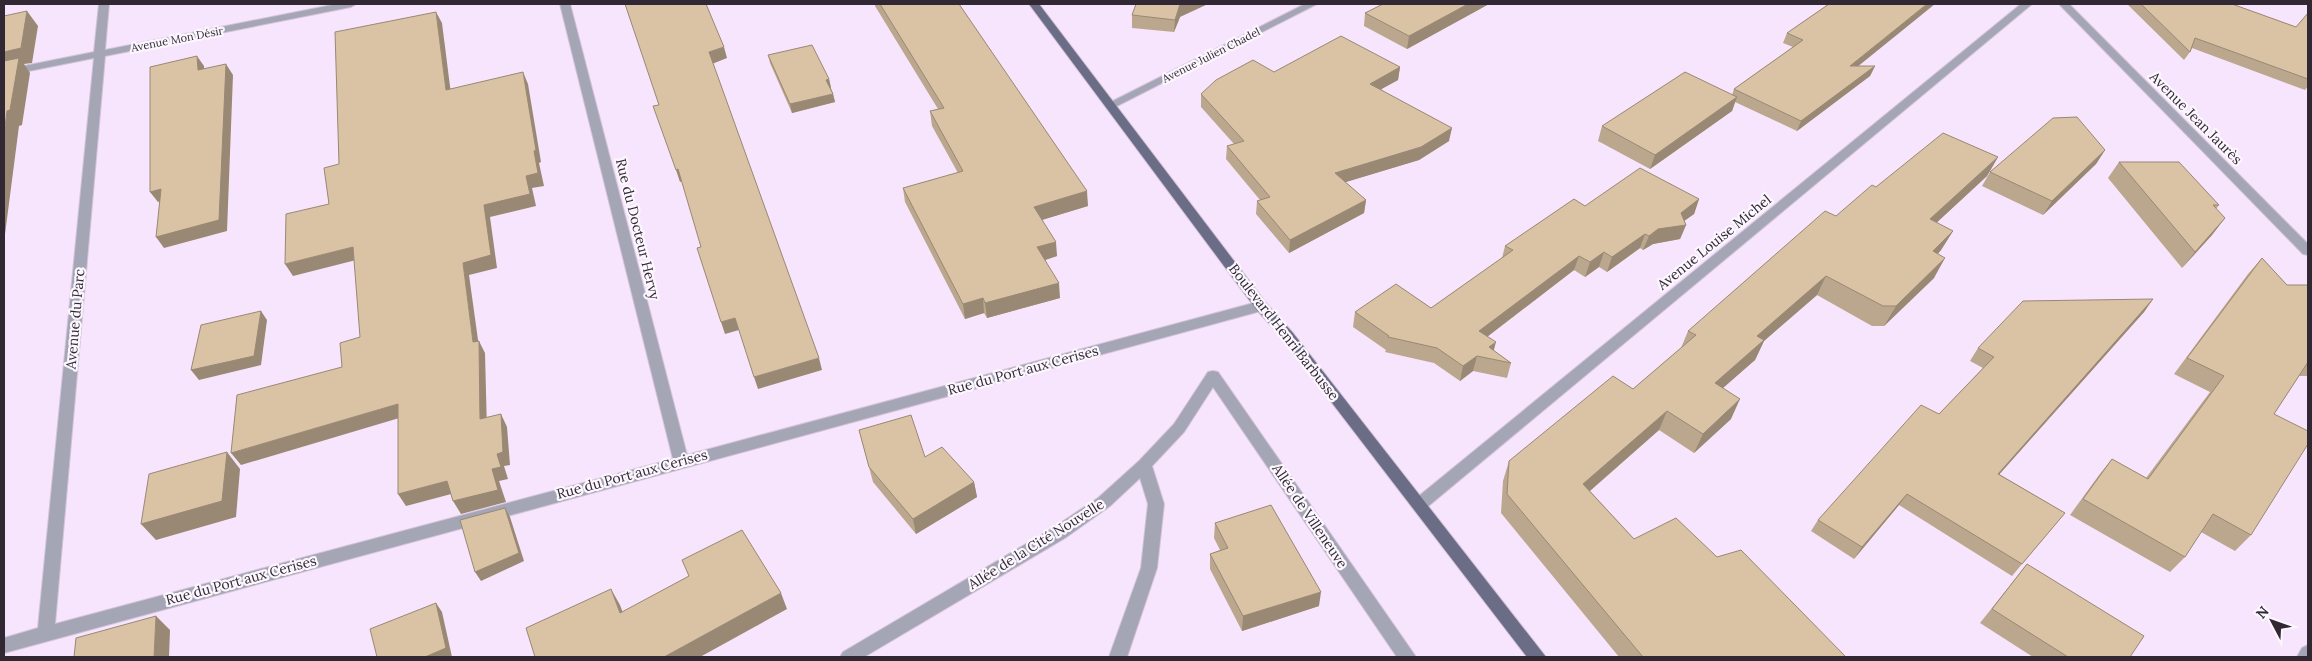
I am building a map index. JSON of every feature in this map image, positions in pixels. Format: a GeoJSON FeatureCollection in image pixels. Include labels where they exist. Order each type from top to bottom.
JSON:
{"type":"FeatureCollection","features":[{"type":"Feature","properties":{"kind":"main road","name":"Boulevard Henri Barbusse"},"geometry":{"type":"LineString","coordinates":[[1034,4],[1261,306],[1288,336],[1538,657]]}},
{"type":"Feature","properties":{"kind":"street","name":"Avenue du Parc"},"geometry":{"type":"LineString","coordinates":[[46,634],[104,4]]}},
{"type":"Feature","properties":{"kind":"street","name":"Avenue Mon Désir"},"geometry":{"type":"LineString","coordinates":[[4,73],[351,4]]}},
{"type":"Feature","properties":{"kind":"street","name":"Rue du Docteur Hervy"},"geometry":{"type":"LineString","coordinates":[[566,4],[681,461]]}},
{"type":"Feature","properties":{"kind":"street","name":"Avenue Julien Chadel"},"geometry":{"type":"LineString","coordinates":[[1111,105],[1312,4]]}},
{"type":"Feature","properties":{"kind":"street","name":"Avenue Louise Michel"},"geometry":{"type":"LineString","coordinates":[[1420,504],[2027,4]]}},
{"type":"Feature","properties":{"kind":"street","name":"Avenue Jean Jaurès"},"geometry":{"type":"LineString","coordinates":[[2064,4],[2098,41],[2308,251]]}},
{"type":"Feature","properties":{"kind":"street","name":"Rue du Port aux Cerises"},"geometry":{"type":"LineString","coordinates":[[4,645],[1261,306]]}},
{"type":"Feature","properties":{"kind":"street","name":"Allée de la Cité Nouvelle"},"geometry":{"type":"LineString","coordinates":[[850,657],[1059,533],[1104,502],[1144,465],[1179,428],[1213,376]]}},
{"type":"Feature","properties":{"kind":"street","name":"Allée de Villeneuve"},"geometry":{"type":"LineString","coordinates":[[1213,376],[1407,657]]}},
{"type":"Feature","properties":{"kind":"street"},"geometry":{"type":"LineString","coordinates":[[1118,657],[1149,568],[1156,504],[1144,465]]}},
{"type":"Feature","properties":{"kind":"street"},"geometry":{"type":"LineString","coordinates":[[2306,657],[2308,652]]}},
{"type":"Feature","properties":{"kind":"building"},"geometry":{"type":"Polygon","coordinates":[[[625,4],[706,4],[724,47],[709,52],[819,358],[754,377],[735,318],[721,322],[697,248],[701,247],[678,169],[676,170],[653,106],[659,105],[625,4]]]}},
{"type":"Feature","properties":{"kind":"building"},"geometry":{"type":"Polygon","coordinates":[[[880,4],[959,4],[1087,191],[1034,207],[1056,242],[1037,247],[1059,283],[985,303],[983,298],[963,304],[903,188],[963,171],[930,111],[944,108],[880,4]]]}},
{"type":"Feature","properties":{"kind":"building"},"geometry":{"type":"Polygon","coordinates":[[[1136,4],[1180,4],[1175,20],[1132,15],[1136,4]]]}},
{"type":"Feature","properties":{"kind":"building"},"geometry":{"type":"Polygon","coordinates":[[[1383,4],[1468,4],[1409,36],[1365,13],[1383,4]]]}},
{"type":"Feature","properties":{"kind":"building"},"geometry":{"type":"Polygon","coordinates":[[[1829,4],[1927,4],[1850,66],[1875,66],[1801,121],[1734,89],[1803,40],[1787,33],[1829,4]]]}},
{"type":"Feature","properties":{"kind":"building"},"geometry":{"type":"Polygon","coordinates":[[[2141,4],[2232,4],[2296,27],[2308,13],[2308,79],[2195,38],[2190,52],[2141,4]]]}},
{"type":"Feature","properties":{"kind":"building"},"geometry":{"type":"Polygon","coordinates":[[[27,11],[21,48],[4,52],[4,16],[27,11]]]}},
{"type":"Feature","properties":{"kind":"building"},"geometry":{"type":"Polygon","coordinates":[[[436,12],[446,90],[523,72],[538,173],[526,176],[530,194],[484,205],[491,255],[463,263],[473,342],[479,341],[480,419],[501,414],[503,452],[497,454],[501,467],[492,469],[498,490],[453,501],[447,481],[398,494],[398,404],[231,453],[237,395],[342,367],[340,343],[360,337],[353,247],[285,264],[286,214],[329,204],[324,168],[339,164],[335,32],[436,12]]]}},
{"type":"Feature","properties":{"kind":"building"},"geometry":{"type":"Polygon","coordinates":[[[1341,36],[1400,67],[1370,84],[1452,128],[1421,147],[1335,173],[1366,200],[1290,240],[1257,201],[1270,197],[1227,146],[1244,141],[1201,94],[1216,80],[1253,60],[1274,72],[1341,36]]]}},
{"type":"Feature","properties":{"kind":"building"},"geometry":{"type":"Polygon","coordinates":[[[812,45],[829,79],[826,80],[833,94],[790,104],[768,55],[812,45]]]}},
{"type":"Feature","properties":{"kind":"building"},"geometry":{"type":"Polygon","coordinates":[[[197,56],[198,70],[226,64],[219,220],[156,237],[161,189],[150,192],[150,67],[197,56]]]}},
{"type":"Feature","properties":{"kind":"building"},"geometry":{"type":"Polygon","coordinates":[[[19,58],[10,110],[7,111],[4,135],[4,61],[19,58]]]}},
{"type":"Feature","properties":{"kind":"building"},"geometry":{"type":"Polygon","coordinates":[[[1685,72],[1737,97],[1655,155],[1602,126],[1685,72]]]}},
{"type":"Feature","properties":{"kind":"building"},"geometry":{"type":"Polygon","coordinates":[[[2077,117],[2105,150],[2052,201],[1990,172],[2053,118],[2077,117]]]}},
{"type":"Feature","properties":{"kind":"building"},"geometry":{"type":"Polygon","coordinates":[[[1943,133],[1998,157],[1930,219],[1953,231],[1933,251],[1945,258],[1896,306],[1883,306],[1826,276],[1757,336],[1764,340],[1715,383],[1740,399],[1703,434],[1667,411],[1583,484],[1634,539],[1676,518],[1717,557],[1741,550],[1846,657],[1643,657],[1507,494],[1509,461],[1613,376],[1633,389],[1696,335],[1688,331],[1825,211],[1836,216],[1872,185],[1876,187],[1943,133]]]}},
{"type":"Feature","properties":{"kind":"building"},"geometry":{"type":"Polygon","coordinates":[[[2119,162],[2179,162],[2219,205],[2213,205],[2225,218],[2195,252],[2119,162]]]}},
{"type":"Feature","properties":{"kind":"building"},"geometry":{"type":"Polygon","coordinates":[[[1640,168],[1699,199],[1681,213],[1686,225],[1658,229],[1649,236],[1645,234],[1612,257],[1604,252],[1590,262],[1579,256],[1479,331],[1496,342],[1489,347],[1511,363],[1477,356],[1463,366],[1437,348],[1388,337],[1355,312],[1396,284],[1431,308],[1513,250],[1505,246],[1574,199],[1585,206],[1640,168]]]}},
{"type":"Feature","properties":{"kind":"building"},"geometry":{"type":"Polygon","coordinates":[[[2262,258],[2287,285],[2308,285],[2308,362],[2274,414],[2308,431],[2308,444],[2251,535],[2213,514],[2185,557],[2083,499],[2112,459],[2148,479],[2224,376],[2187,358],[2262,258]]]}},
{"type":"Feature","properties":{"kind":"building"},"geometry":{"type":"Polygon","coordinates":[[[2153,299],[1998,474],[2065,513],[2022,564],[1907,494],[1862,547],[1818,520],[1921,405],[1939,414],[1994,357],[1978,348],[2023,301],[2153,299]]]}},
{"type":"Feature","properties":{"kind":"building"},"geometry":{"type":"Polygon","coordinates":[[[261,311],[254,356],[191,370],[201,325],[261,311]]]}},
{"type":"Feature","properties":{"kind":"building"},"geometry":{"type":"Polygon","coordinates":[[[911,415],[925,457],[942,447],[974,482],[913,519],[869,467],[859,430],[911,415]]]}},
{"type":"Feature","properties":{"kind":"building"},"geometry":{"type":"Polygon","coordinates":[[[227,452],[222,501],[141,524],[149,474],[227,452]]]}},
{"type":"Feature","properties":{"kind":"building"},"geometry":{"type":"Polygon","coordinates":[[[1271,505],[1321,592],[1243,616],[1210,554],[1228,548],[1215,523],[1271,505]]]}},
{"type":"Feature","properties":{"kind":"building"},"geometry":{"type":"Polygon","coordinates":[[[505,508],[519,553],[475,572],[460,520],[505,508]]]}},
{"type":"Feature","properties":{"kind":"building"},"geometry":{"type":"Polygon","coordinates":[[[742,530],[781,593],[664,657],[535,657],[526,628],[611,589],[620,613],[689,576],[682,560],[742,530]]]}},
{"type":"Feature","properties":{"kind":"building"},"geometry":{"type":"Polygon","coordinates":[[[2027,564],[2144,636],[2130,657],[2068,657],[1992,609],[2027,564]]]}},
{"type":"Feature","properties":{"kind":"building"},"geometry":{"type":"Polygon","coordinates":[[[436,603],[446,648],[425,657],[377,657],[370,629],[436,603]]]}},
{"type":"Feature","properties":{"kind":"building"},"geometry":{"type":"Polygon","coordinates":[[[156,616],[154,657],[74,657],[76,638],[156,616]]]}}]}
